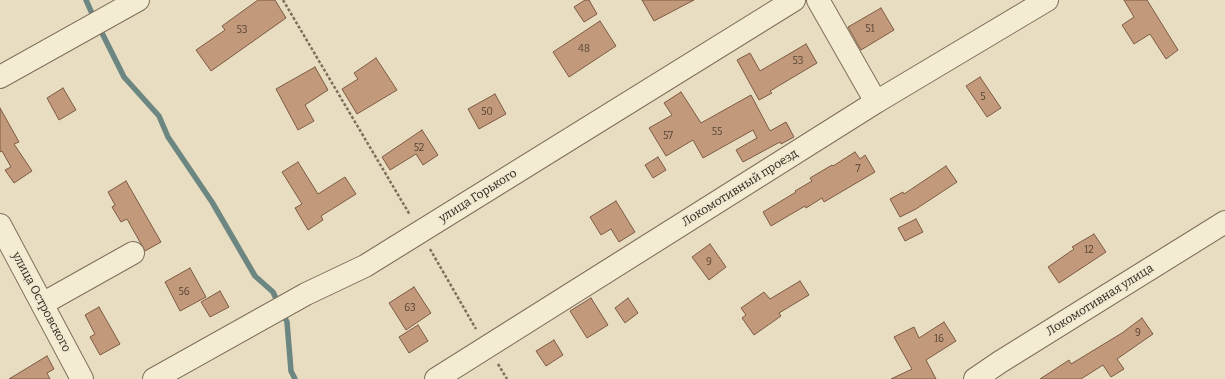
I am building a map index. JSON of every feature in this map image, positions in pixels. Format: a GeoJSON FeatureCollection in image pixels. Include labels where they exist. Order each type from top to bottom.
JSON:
{"type":"FeatureCollection","features":[{"type":"Feature","properties":{"kind":"street"},"geometry":{"type":"LineString","coordinates":[[0,77],[138,0]]}},
{"type":"Feature","properties":{"kind":"street","name":"улица Горького"},"geometry":{"type":"LineString","coordinates":[[154,379],[306,294],[365,266],[794,0]]}},
{"type":"Feature","properties":{"kind":"street"},"geometry":{"type":"LineString","coordinates":[[818,0],[876,102]]}},
{"type":"Feature","properties":{"kind":"street","name":"Локомотивный проезд"},"geometry":{"type":"LineString","coordinates":[[436,379],[876,102],[1047,0]]}},
{"type":"Feature","properties":{"kind":"street","name":"Локомотивная улица"},"geometry":{"type":"LineString","coordinates":[[975,379],[1225,222]]}},
{"type":"Feature","properties":{"kind":"street","name":"улица Островского"},"geometry":{"type":"LineString","coordinates":[[0,225],[82,379]]}},
{"type":"Feature","properties":{"kind":"street"},"geometry":{"type":"LineString","coordinates":[[42,304],[133,252]]}},
{"type":"Feature","properties":{"kind":"path"},"geometry":{"type":"LineString","coordinates":[[284,0],[507,379]]}},
{"type":"Feature","properties":{"kind":"building"},"geometry":{"type":"Polygon","coordinates":[[[258,0],[275,0],[286,18],[211,71],[196,50],[225,30],[222,26],[258,0]]]}},
{"type":"Feature","properties":{"kind":"building"},"geometry":{"type":"Polygon","coordinates":[[[585,0],[589,0],[597,14],[584,22],[574,7],[585,0]]]}},
{"type":"Feature","properties":{"kind":"building"},"geometry":{"type":"Polygon","coordinates":[[[642,0],[694,0],[654,21],[642,0]]]}},
{"type":"Feature","properties":{"kind":"building"},"geometry":{"type":"Polygon","coordinates":[[[1124,0],[1147,0],[1178,50],[1166,59],[1150,34],[1134,44],[1122,25],[1134,17],[1124,0]]]}},
{"type":"Feature","properties":{"kind":"building"},"geometry":{"type":"Polygon","coordinates":[[[881,8],[894,30],[861,50],[848,27],[881,8]]]}},
{"type":"Feature","properties":{"kind":"building"},"geometry":{"type":"Polygon","coordinates":[[[600,21],[616,46],[569,77],[553,52],[600,21]]]}},
{"type":"Feature","properties":{"kind":"building"},"geometry":{"type":"Polygon","coordinates":[[[806,44],[817,63],[770,91],[772,93],[759,100],[737,60],[750,53],[760,71],[806,44]]]}},
{"type":"Feature","properties":{"kind":"building"},"geometry":{"type":"Polygon","coordinates":[[[376,58],[397,90],[357,114],[342,89],[358,79],[354,73],[376,58]]]}},
{"type":"Feature","properties":{"kind":"building"},"geometry":{"type":"Polygon","coordinates":[[[315,67],[328,90],[305,105],[314,121],[298,130],[276,89],[315,67]]]}},
{"type":"Feature","properties":{"kind":"building"},"geometry":{"type":"Polygon","coordinates":[[[980,77],[1001,108],[987,117],[966,86],[980,77]]]}},
{"type":"Feature","properties":{"kind":"building"},"geometry":{"type":"Polygon","coordinates":[[[63,88],[76,110],[59,120],[47,98],[63,88]]]}},
{"type":"Feature","properties":{"kind":"building"},"geometry":{"type":"Polygon","coordinates":[[[681,92],[701,123],[751,95],[770,131],[786,122],[794,137],[781,144],[780,142],[743,162],[736,150],[757,138],[753,130],[703,158],[693,140],[666,156],[649,128],[672,115],[664,103],[681,92]]]}},
{"type":"Feature","properties":{"kind":"building"},"geometry":{"type":"Polygon","coordinates":[[[495,94],[506,114],[479,129],[468,109],[495,94]]]}},
{"type":"Feature","properties":{"kind":"building"},"geometry":{"type":"Polygon","coordinates":[[[0,108],[19,142],[14,144],[32,171],[14,183],[5,170],[11,167],[2,151],[0,152],[0,108]]]}},
{"type":"Feature","properties":{"kind":"building"},"geometry":{"type":"Polygon","coordinates":[[[422,130],[438,155],[423,165],[416,154],[390,170],[382,157],[422,130]]]}},
{"type":"Feature","properties":{"kind":"building"},"geometry":{"type":"Polygon","coordinates":[[[855,152],[860,159],[865,155],[875,172],[824,202],[822,198],[771,226],[763,212],[812,181],[810,178],[855,152]]]}},
{"type":"Feature","properties":{"kind":"building"},"geometry":{"type":"Polygon","coordinates":[[[658,157],[666,170],[653,178],[645,165],[658,157]]]}},
{"type":"Feature","properties":{"kind":"building"},"geometry":{"type":"Polygon","coordinates":[[[298,162],[318,194],[345,177],[356,194],[321,216],[323,220],[308,230],[295,208],[302,204],[282,172],[298,162]]]}},
{"type":"Feature","properties":{"kind":"building"},"geometry":{"type":"Polygon","coordinates":[[[946,166],[957,182],[916,209],[900,217],[890,199],[903,192],[904,194],[946,166]]]}},
{"type":"Feature","properties":{"kind":"building"},"geometry":{"type":"Polygon","coordinates":[[[126,181],[161,242],[145,251],[127,219],[121,222],[112,207],[115,205],[108,192],[126,181]]]}},
{"type":"Feature","properties":{"kind":"building"},"geometry":{"type":"Polygon","coordinates":[[[616,201],[635,232],[619,242],[611,229],[601,235],[590,217],[616,201]]]}},
{"type":"Feature","properties":{"kind":"building"},"geometry":{"type":"Polygon","coordinates":[[[916,219],[923,232],[905,241],[898,228],[916,219]]]}},
{"type":"Feature","properties":{"kind":"building"},"geometry":{"type":"Polygon","coordinates":[[[1094,234],[1106,252],[1059,283],[1048,267],[1074,249],[1072,247],[1094,234]]]}},
{"type":"Feature","properties":{"kind":"building"},"geometry":{"type":"Polygon","coordinates":[[[710,244],[726,267],[709,280],[692,257],[710,244]]]}},
{"type":"Feature","properties":{"kind":"building"},"geometry":{"type":"Polygon","coordinates":[[[190,268],[206,297],[180,311],[165,282],[190,268]]]}},
{"type":"Feature","properties":{"kind":"building"},"geometry":{"type":"Polygon","coordinates":[[[800,281],[809,295],[779,313],[781,316],[754,335],[742,318],[746,315],[741,308],[764,292],[770,299],[800,281]]]}},
{"type":"Feature","properties":{"kind":"building"},"geometry":{"type":"Polygon","coordinates":[[[414,287],[431,313],[406,330],[389,303],[414,287]]]}},
{"type":"Feature","properties":{"kind":"building"},"geometry":{"type":"Polygon","coordinates":[[[220,291],[229,307],[210,317],[201,302],[220,291]]]}},
{"type":"Feature","properties":{"kind":"building"},"geometry":{"type":"Polygon","coordinates":[[[591,298],[608,325],[587,338],[570,311],[591,298]]]}},
{"type":"Feature","properties":{"kind":"building"},"geometry":{"type":"Polygon","coordinates":[[[628,298],[638,313],[625,323],[615,308],[628,298]]]}},
{"type":"Feature","properties":{"kind":"building"},"geometry":{"type":"Polygon","coordinates":[[[99,307],[120,344],[100,355],[90,337],[95,334],[85,315],[99,307]]]}},
{"type":"Feature","properties":{"kind":"building"},"geometry":{"type":"Polygon","coordinates":[[[1142,318],[1153,334],[1117,359],[1124,369],[1111,377],[1103,365],[1081,379],[1040,379],[1069,360],[1071,364],[1122,333],[1142,318]]]}},
{"type":"Feature","properties":{"kind":"building"},"geometry":{"type":"Polygon","coordinates":[[[944,322],[956,341],[926,360],[936,379],[891,379],[912,369],[894,337],[914,327],[919,338],[944,322]]]}},
{"type":"Feature","properties":{"kind":"building"},"geometry":{"type":"Polygon","coordinates":[[[418,325],[428,341],[409,353],[399,337],[418,325]]]}},
{"type":"Feature","properties":{"kind":"building"},"geometry":{"type":"Polygon","coordinates":[[[554,340],[563,355],[546,366],[536,351],[554,340]]]}},
{"type":"Feature","properties":{"kind":"building"},"geometry":{"type":"Polygon","coordinates":[[[47,356],[54,369],[47,373],[50,379],[9,379],[47,356]]]}},
{"type":"Feature","properties":{"kind":"waterway"},"geometry":{"type":"LineString","coordinates":[[86,0],[95,20]]}},
{"type":"Feature","properties":{"kind":"waterway"},"geometry":{"type":"LineString","coordinates":[[99,27],[124,77],[159,116],[168,137],[212,202],[255,276],[273,292],[279,305]]}},
{"type":"Feature","properties":{"kind":"waterway"},"geometry":{"type":"LineString","coordinates":[[283,313],[287,322],[291,371],[295,379]]}}]}
